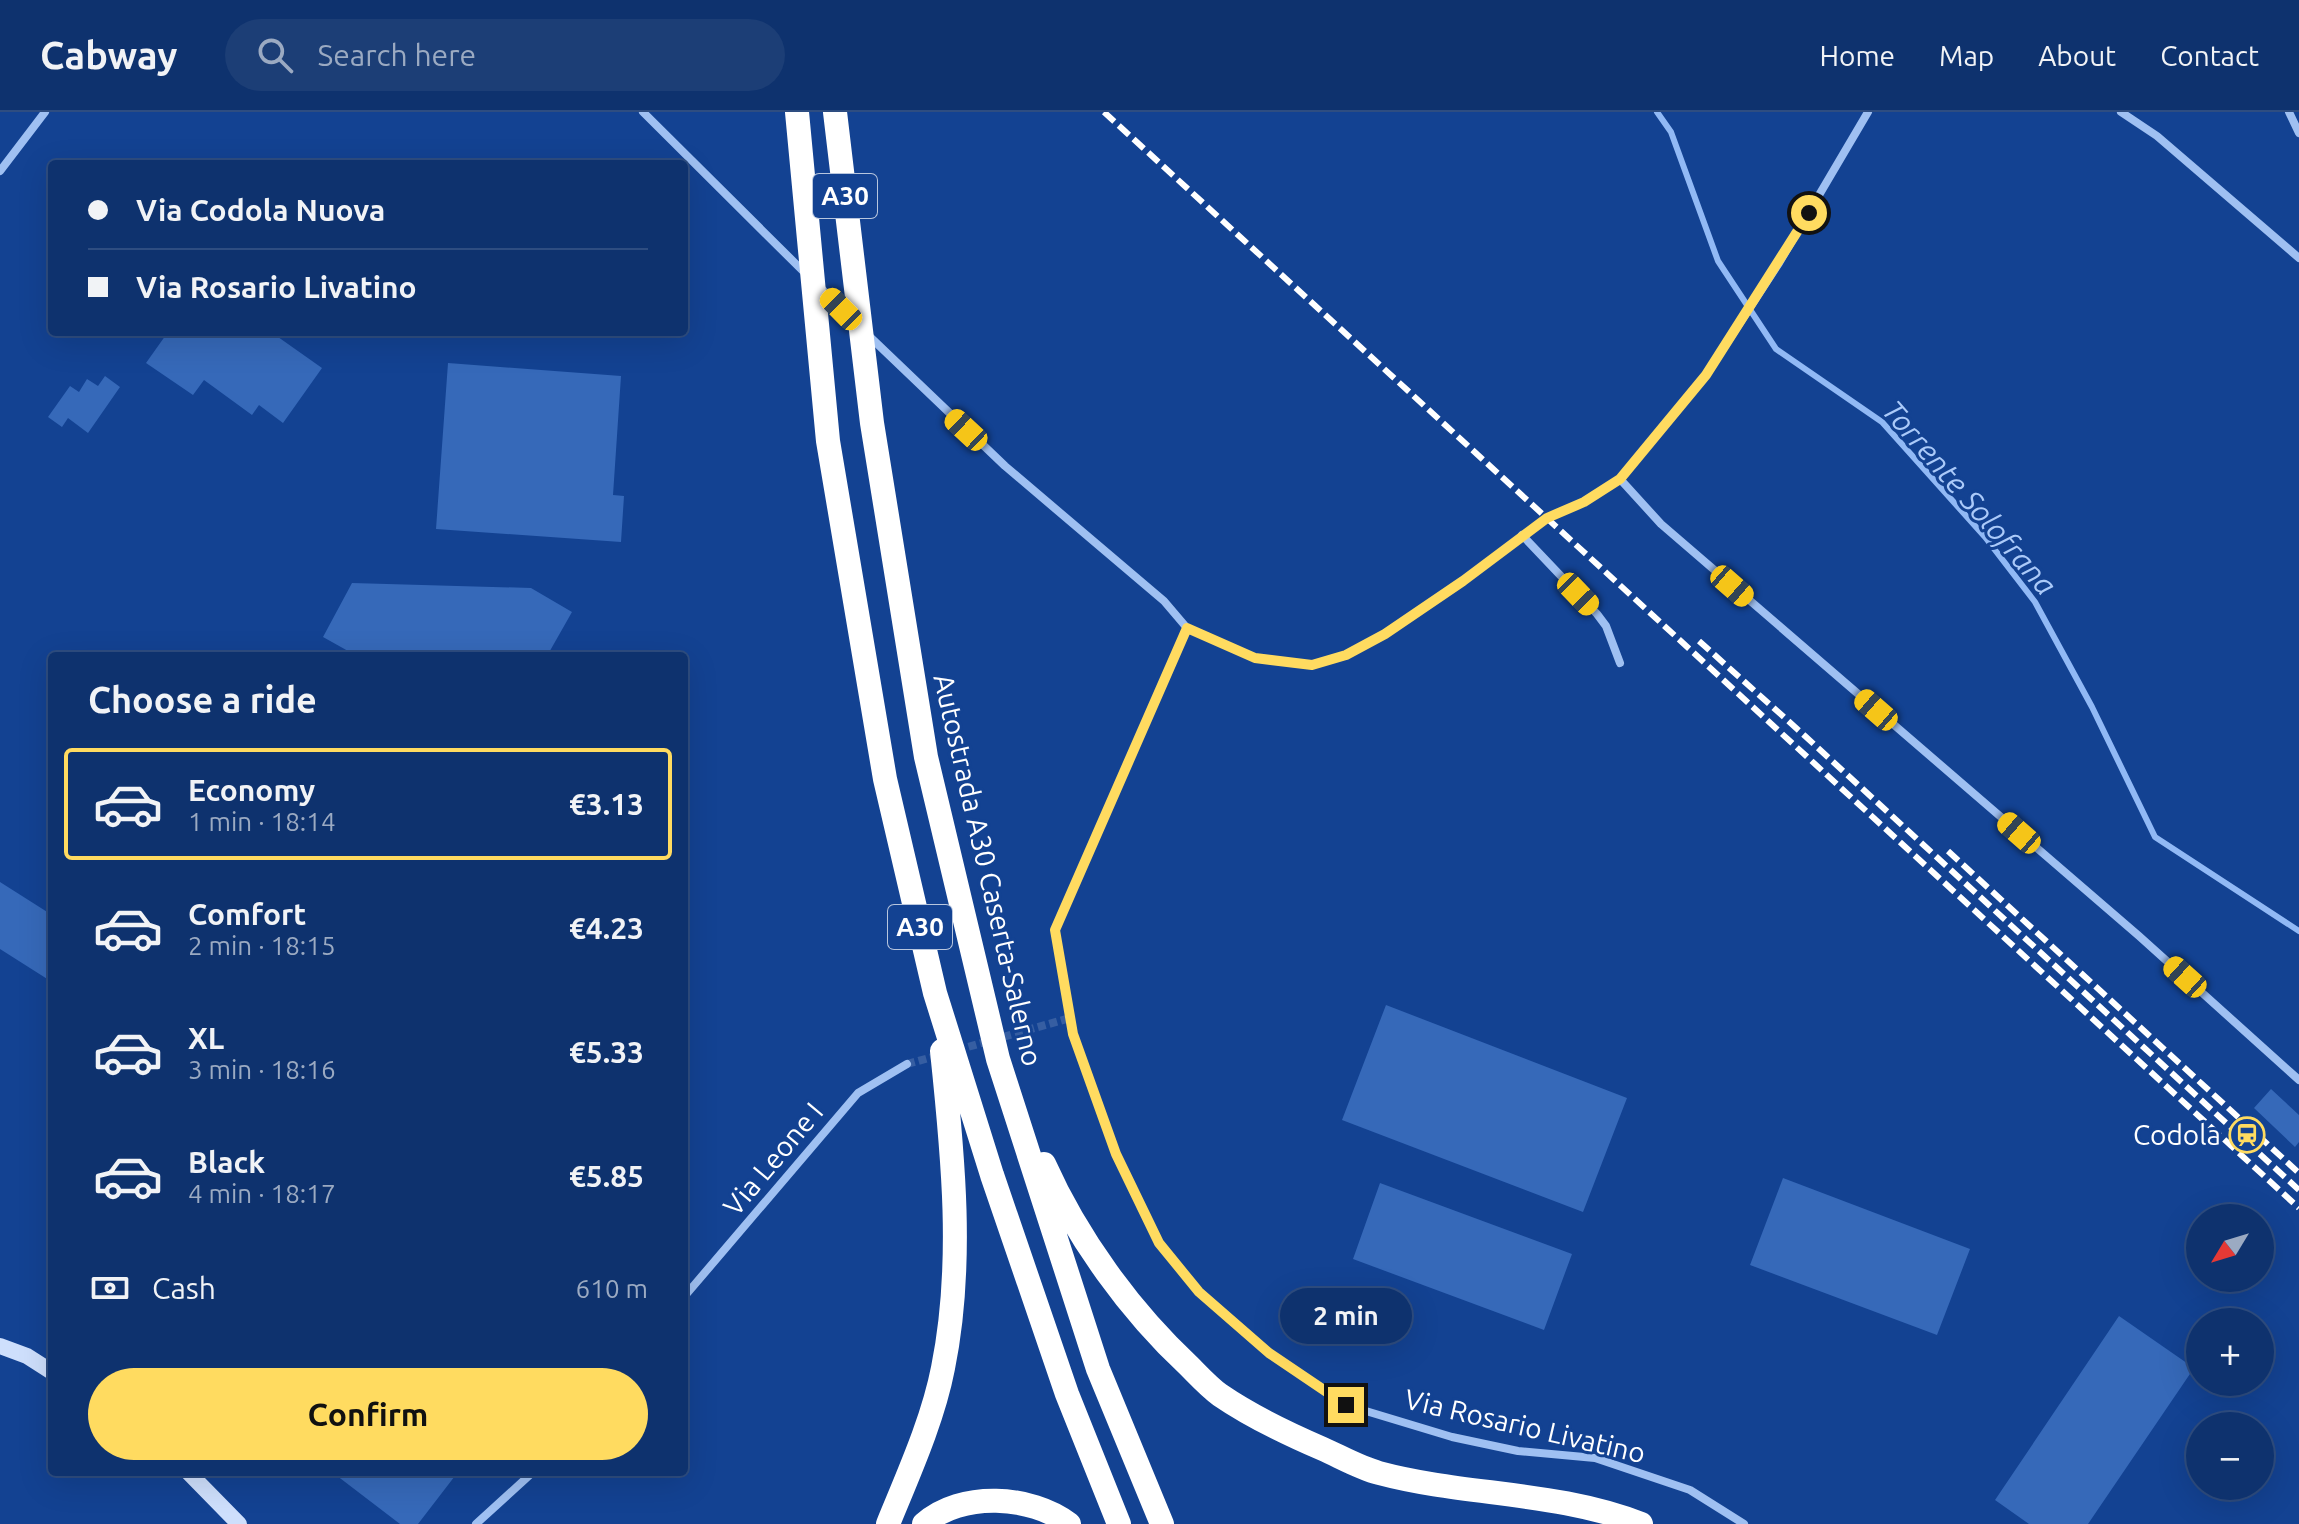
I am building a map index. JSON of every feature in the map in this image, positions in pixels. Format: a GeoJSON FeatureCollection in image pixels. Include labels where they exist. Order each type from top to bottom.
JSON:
{"type":"FeatureCollection","features":[{"type":"Feature","properties":{"kind":"highway","name":"A30"},"geometry":{"type":"LineString","coordinates":[[797,112],[828,441],[885,779],[935,993],[992,1175],[1067,1394],[1119,1524]]}},
{"type":"Feature","properties":{"kind":"highway","name":"Autostrada A30 Caserta-Salerno"},"geometry":{"type":"LineString","coordinates":[[835,112],[866,366],[926,757],[998,1059],[1098,1369],[1162,1524]]}},
{"type":"Feature","properties":{"kind":"highway"},"geometry":{"type":"LineString","coordinates":[[888,1524],[943,1372],[953,1308],[954,1220],[949,1118],[935,993]]}},
{"type":"Feature","properties":{"kind":"highway"},"geometry":{"type":"LineString","coordinates":[[998,1059],[1053,1183],[1106,1271],[1156,1335],[1219,1394],[1291,1436],[1376,1472],[1445,1486],[1540,1498],[1620,1515],[1641,1524]]}},
{"type":"Feature","properties":{"kind":"highway"},"geometry":{"type":"LineString","coordinates":[[924,1524],[935,1514],[971,1503],[999,1500],[1034,1508],[1069,1524]]}},
{"type":"Feature","properties":{"kind":"main road"},"geometry":{"type":"LineString","coordinates":[[0,1346],[27,1356],[48,1369]]}},
{"type":"Feature","properties":{"kind":"main road"},"geometry":{"type":"LineString","coordinates":[[192,1476],[239,1524]]}},
{"type":"Feature","properties":{"kind":"street"},"geometry":{"type":"LineString","coordinates":[[0,171],[45,112]]}},
{"type":"Feature","properties":{"kind":"street"},"geometry":{"type":"LineString","coordinates":[[643,112],[908,375],[1005,466],[1164,601],[1187,628],[1255,658],[1312,665],[1346,655],[1385,634],[1547,518],[1584,502],[1620,479],[1706,375],[1779,263],[1868,112]]}},
{"type":"Feature","properties":{"kind":"street"},"geometry":{"type":"LineString","coordinates":[[2121,112],[2157,136],[2299,258]]}},
{"type":"Feature","properties":{"kind":"street"},"geometry":{"type":"LineString","coordinates":[[2289,112],[2299,133]]}},
{"type":"Feature","properties":{"kind":"street"},"geometry":{"type":"LineString","coordinates":[[1620,479],[1661,524],[2139,936],[2299,1080]]}},
{"type":"Feature","properties":{"kind":"street"},"geometry":{"type":"LineString","coordinates":[[1522,535],[1597,614],[1606,626],[1620,663]]}},
{"type":"Feature","properties":{"kind":"street","name":"Via Rosario Livatino"},"geometry":{"type":"LineString","coordinates":[[1187,628],[1055,930],[1073,1034],[1116,1154],[1159,1243],[1199,1292],[1269,1353],[1346,1405],[1452,1437],[1518,1451],[1595,1458],[1690,1490],[1744,1524]]}},
{"type":"Feature","properties":{"kind":"street","name":"Via Leone I"},"geometry":{"type":"LineString","coordinates":[[688,1292],[858,1093],[907,1064]]}},
{"type":"Feature","properties":{"kind":"street"},"geometry":{"type":"LineString","coordinates":[[476,1524],[529,1476]]}},
{"type":"Feature","properties":{"kind":"building"},"geometry":{"type":"Polygon","coordinates":[[[165,336],[277,336],[322,368],[283,423],[259,405],[252,415],[204,380],[193,395],[146,363],[165,336]]]}},
{"type":"Feature","properties":{"kind":"building"},"geometry":{"type":"Polygon","coordinates":[[[448,363],[621,376],[613,495],[624,496],[621,542],[436,529],[448,363]]]}},
{"type":"Feature","properties":{"kind":"building"},"geometry":{"type":"Polygon","coordinates":[[[105,376],[120,387],[88,433],[68,418],[62,427],[48,417],[70,386],[79,392],[87,379],[98,386],[105,376]]]}},
{"type":"Feature","properties":{"kind":"building"},"geometry":{"type":"Polygon","coordinates":[[[352,583],[531,588],[572,612],[549,652],[350,652],[323,637],[352,583]]]}},
{"type":"Feature","properties":{"kind":"building"},"geometry":{"type":"Polygon","coordinates":[[[0,882],[48,912],[48,979],[0,949],[0,882]]]}},
{"type":"Feature","properties":{"kind":"building"},"geometry":{"type":"Polygon","coordinates":[[[1386,1005],[1627,1098],[1583,1212],[1342,1120],[1386,1005]]]}},
{"type":"Feature","properties":{"kind":"building","name":"Codola"},"geometry":{"type":"Polygon","coordinates":[[[2271,1089],[2299,1115],[2299,1142],[2295,1147],[2254,1108],[2271,1089]]]}},
{"type":"Feature","properties":{"kind":"building"},"geometry":{"type":"Polygon","coordinates":[[[1783,1178],[1970,1249],[1937,1335],[1750,1265],[1783,1178]]]}},
{"type":"Feature","properties":{"kind":"building"},"geometry":{"type":"Polygon","coordinates":[[[1380,1183],[1572,1254],[1544,1330],[1353,1259],[1380,1183]]]}},
{"type":"Feature","properties":{"kind":"building"},"geometry":{"type":"Polygon","coordinates":[[[2119,1316],[2186,1362],[2186,1380],[2088,1524],[2029,1524],[1995,1500],[2119,1316]]]}},
{"type":"Feature","properties":{"kind":"building"},"geometry":{"type":"Polygon","coordinates":[[[337,1476],[455,1476],[418,1524],[400,1524],[337,1476]]]}},
{"type":"Feature","properties":{"kind":"waterway","name":"Torrente Solofrana"},"geometry":{"type":"LineString","coordinates":[[1657,112],[1671,132],[1718,261],[1776,349],[1882,422],[1985,537],[2035,602],[2092,707],[2155,837],[2299,931]]}},
{"type":"Feature","properties":{"kind":"tunnel"},"geometry":{"type":"LineString","coordinates":[[957,1050],[1070,1018]]}},
{"type":"Feature","properties":{"kind":"tunnel"},"geometry":{"type":"LineString","coordinates":[[907,1064],[940,1055]]}},
{"type":"Feature","properties":{"kind":"railway"},"geometry":{"type":"LineString","coordinates":[[1104,112],[2299,1208]]}},
{"type":"Feature","properties":{"kind":"railway"},"geometry":{"type":"LineString","coordinates":[[1699,641],[2299,1190]]}},
{"type":"Feature","properties":{"kind":"railway"},"geometry":{"type":"LineString","coordinates":[[1948,851],[2299,1173]]}},
{"type":"Feature","properties":{"kind":"place","name":"Codola"},"geometry":{"type":"Point","coordinates":[2247,1135]}},
{"type":"Feature","properties":{"kind":"route"},"geometry":{"type":"LineString","coordinates":[[1346,1405],[1269,1353],[1199,1292],[1159,1243],[1116,1154],[1073,1034],[1055,930],[1187,628],[1255,658],[1312,665],[1346,655],[1385,634],[1463,581],[1547,518],[1584,502],[1620,479],[1706,375],[1809,213]]}}]}
